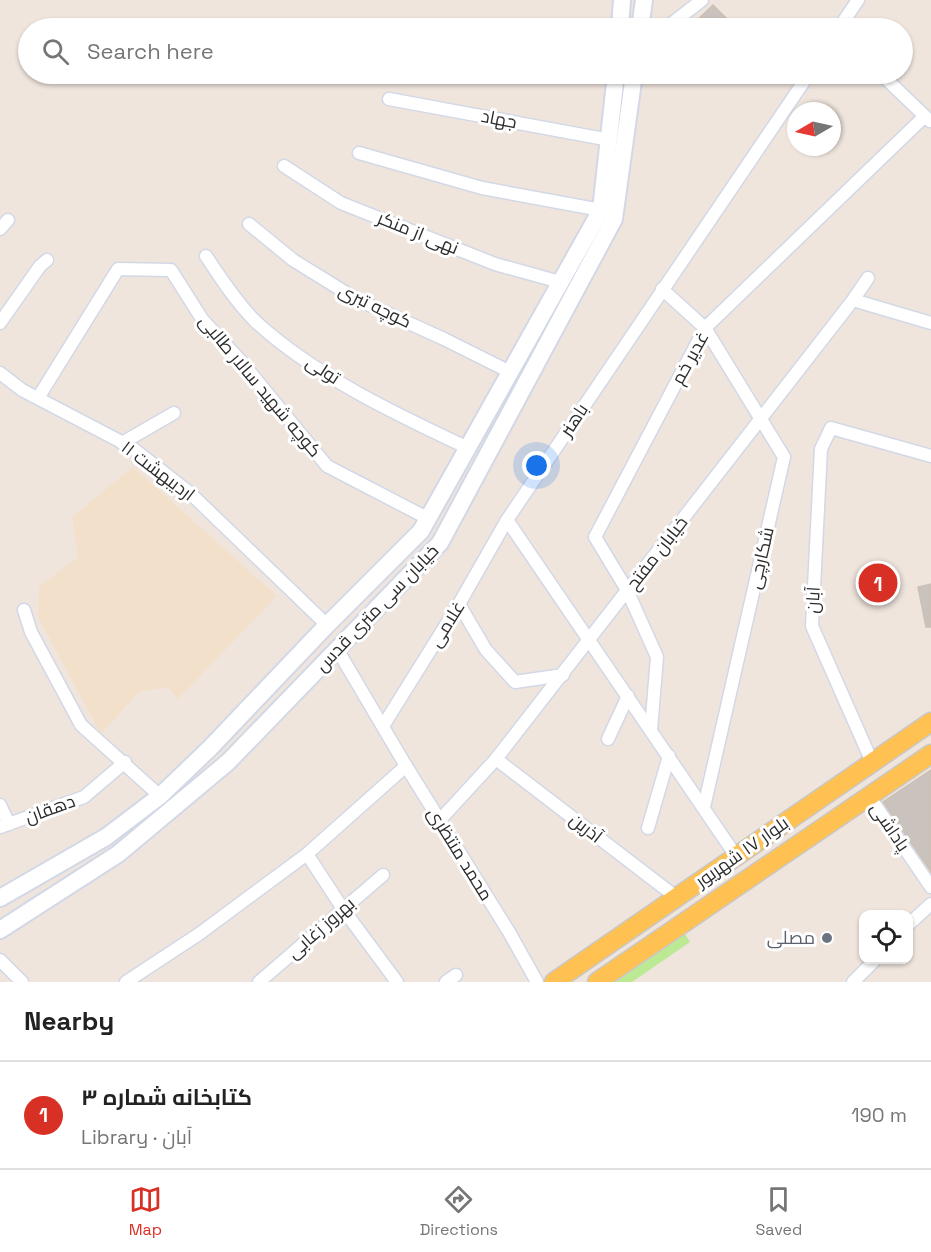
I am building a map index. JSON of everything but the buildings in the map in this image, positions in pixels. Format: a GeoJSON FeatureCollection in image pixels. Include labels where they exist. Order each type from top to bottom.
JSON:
{"type":"FeatureCollection","features":[{"type":"Feature","properties":{"kind":"main road"},"geometry":{"type":"LineString","coordinates":[[621,18],[622,0]]}},
{"type":"Feature","properties":{"kind":"main road"},"geometry":{"type":"LineString","coordinates":[[641,18],[644,0]]}},
{"type":"Feature","properties":{"kind":"main road","name":"خیابان سی متری قدس"},"geometry":{"type":"LineString","coordinates":[[0,898],[106,837],[160,796],[210,748],[425,525],[601,210],[615,84]]}},
{"type":"Feature","properties":{"kind":"main road","name":"خیابان سی متری قدس"},"geometry":{"type":"LineString","coordinates":[[0,930],[118,854],[228,762],[440,543],[614,219],[633,84]]}},
{"type":"Feature","properties":{"kind":"main road"},"geometry":{"type":"LineString","coordinates":[[425,525],[440,543]]}},
{"type":"Feature","properties":{"kind":"main road","name":"بلوار ١٧ شهریور"},"geometry":{"type":"LineString","coordinates":[[554,982],[931,722]]}},
{"type":"Feature","properties":{"kind":"main road"},"geometry":{"type":"LineString","coordinates":[[210,748],[205,761],[211,766],[228,762]]}},
{"type":"Feature","properties":{"kind":"main road","name":"بلوار ١٧ شهریور"},"geometry":{"type":"LineString","coordinates":[[597,982],[931,754]]}},
{"type":"Feature","properties":{"kind":"main road"},"geometry":{"type":"LineString","coordinates":[[849,777],[843,789],[846,799],[854,802],[867,798]]}},
{"type":"Feature","properties":{"kind":"main road"},"geometry":{"type":"LineString","coordinates":[[699,881],[732,866],[739,865],[743,869],[743,875],[708,906]]}},
{"type":"Feature","properties":{"kind":"street"},"geometry":{"type":"LineString","coordinates":[[679,18],[702,0]]}},
{"type":"Feature","properties":{"kind":"street"},"geometry":{"type":"LineString","coordinates":[[846,18],[858,0]]}},
{"type":"Feature","properties":{"kind":"street","name":"باهنر"},"geometry":{"type":"LineString","coordinates":[[507,520],[802,84]]}},
{"type":"Feature","properties":{"kind":"street"},"geometry":{"type":"LineString","coordinates":[[891,84],[928,119]]}},
{"type":"Feature","properties":{"kind":"street","name":"جهاد"},"geometry":{"type":"LineString","coordinates":[[389,99],[610,140]]}},
{"type":"Feature","properties":{"kind":"street","name":"غدیر خم"},"geometry":{"type":"LineString","coordinates":[[627,591],[595,537],[705,327],[928,119]]}},
{"type":"Feature","properties":{"kind":"street"},"geometry":{"type":"LineString","coordinates":[[359,153],[482,188],[601,210]]}},
{"type":"Feature","properties":{"kind":"street","name":"نهی از منکر"},"geometry":{"type":"LineString","coordinates":[[284,166],[341,203],[495,264],[560,282]]}},
{"type":"Feature","properties":{"kind":"street","name":"کوچه تبری"},"geometry":{"type":"LineString","coordinates":[[249,224],[293,260],[356,299],[510,372]]}},
{"type":"Feature","properties":{"kind":"street","name":"تولی"},"geometry":{"type":"LineString","coordinates":[[206,256],[222,280],[256,321],[292,350],[393,413],[468,448]]}},
{"type":"Feature","properties":{"kind":"street"},"geometry":{"type":"LineString","coordinates":[[0,323],[40,266],[47,260]]}},
{"type":"Feature","properties":{"kind":"street","name":"کوچه شهید سالار طالبی"},"geometry":{"type":"LineString","coordinates":[[38,398],[118,269],[171,270],[202,320],[240,360],[327,466],[425,525]]}},
{"type":"Feature","properties":{"kind":"street","name":"خیابان مفتح"},"geometry":{"type":"LineString","coordinates":[[439,821],[496,759],[563,675],[868,278]]}},
{"type":"Feature","properties":{"kind":"street","name":"شکارچی"},"geometry":{"type":"LineString","coordinates":[[662,289],[705,327],[784,457],[704,807]]}},
{"type":"Feature","properties":{"kind":"street"},"geometry":{"type":"LineString","coordinates":[[853,300],[931,322]]}},
{"type":"Feature","properties":{"kind":"street","name":"۱۱ اردیبهشت"},"geometry":{"type":"LineString","coordinates":[[0,373],[22,390],[131,447],[190,493],[269,572],[327,625]]}},
{"type":"Feature","properties":{"kind":"street"},"geometry":{"type":"LineString","coordinates":[[122,443],[174,413]]}},
{"type":"Feature","properties":{"kind":"street","name":"آبان"},"geometry":{"type":"LineString","coordinates":[[872,762],[812,626],[821,449],[831,428],[931,456]]}},
{"type":"Feature","properties":{"kind":"street"},"geometry":{"type":"LineString","coordinates":[[507,520],[736,856]]}},
{"type":"Feature","properties":{"kind":"street","name":"غلامی"},"geometry":{"type":"LineString","coordinates":[[383,726],[459,604],[507,520]]}},
{"type":"Feature","properties":{"kind":"street"},"geometry":{"type":"LineString","coordinates":[[627,591],[657,657],[651,730]]}},
{"type":"Feature","properties":{"kind":"street"},"geometry":{"type":"LineString","coordinates":[[459,604],[486,650],[515,682],[563,675]]}},
{"type":"Feature","properties":{"kind":"street"},"geometry":{"type":"LineString","coordinates":[[24,610],[31,632],[81,725],[125,762],[160,796]]}},
{"type":"Feature","properties":{"kind":"street","name":"محمد منتظری"},"geometry":{"type":"LineString","coordinates":[[337,649],[537,982]]}},
{"type":"Feature","properties":{"kind":"street"},"geometry":{"type":"LineString","coordinates":[[608,739],[628,696]]}},
{"type":"Feature","properties":{"kind":"street"},"geometry":{"type":"LineString","coordinates":[[648,828],[669,756]]}},
{"type":"Feature","properties":{"kind":"street","name":"آذرین"},"geometry":{"type":"LineString","coordinates":[[496,759],[676,897]]}},
{"type":"Feature","properties":{"kind":"street","name":"دهقان"},"geometry":{"type":"LineString","coordinates":[[4,826],[84,796],[125,762]]}},
{"type":"Feature","properties":{"kind":"street"},"geometry":{"type":"LineString","coordinates":[[126,982],[199,934],[307,854],[406,766]]}},
{"type":"Feature","properties":{"kind":"street","name":"پاداشی"},"geometry":{"type":"LineString","coordinates":[[867,798],[931,887]]}},
{"type":"Feature","properties":{"kind":"street"},"geometry":{"type":"LineString","coordinates":[[0,805],[4,826]]}},
{"type":"Feature","properties":{"kind":"street"},"geometry":{"type":"LineString","coordinates":[[307,854],[343,909],[397,982]]}},
{"type":"Feature","properties":{"kind":"street","name":"بهروز زغابی"},"geometry":{"type":"LineString","coordinates":[[258,982],[383,875]]}},
{"type":"Feature","properties":{"kind":"street"},"geometry":{"type":"LineString","coordinates":[[913,921],[931,904]]}},
{"type":"Feature","properties":{"kind":"street"},"geometry":{"type":"LineString","coordinates":[[0,960],[22,982]]}},
{"type":"Feature","properties":{"kind":"street"},"geometry":{"type":"LineString","coordinates":[[853,982],[871,964]]}},
{"type":"Feature","properties":{"kind":"shaded area"},"geometry":{"type":"Polygon","coordinates":[[[133,467],[277,596],[178,699],[167,687],[139,692],[101,734],[38,617],[39,587],[78,557],[72,517],[133,467]]]}},
{"type":"Feature","properties":{"kind":"green space"},"geometry":{"type":"Polygon","coordinates":[[[685,934],[690,942],[632,982],[615,982],[685,934]]]}},
{"type":"Feature","properties":{"kind":"place","name":"کتابخانه شماره ۳"},"geometry":{"type":"Point","coordinates":[878,583]}},
{"type":"Feature","properties":{"kind":"place","name":"مصلی"},"geometry":{"type":"Point","coordinates":[827,938]}}]}
